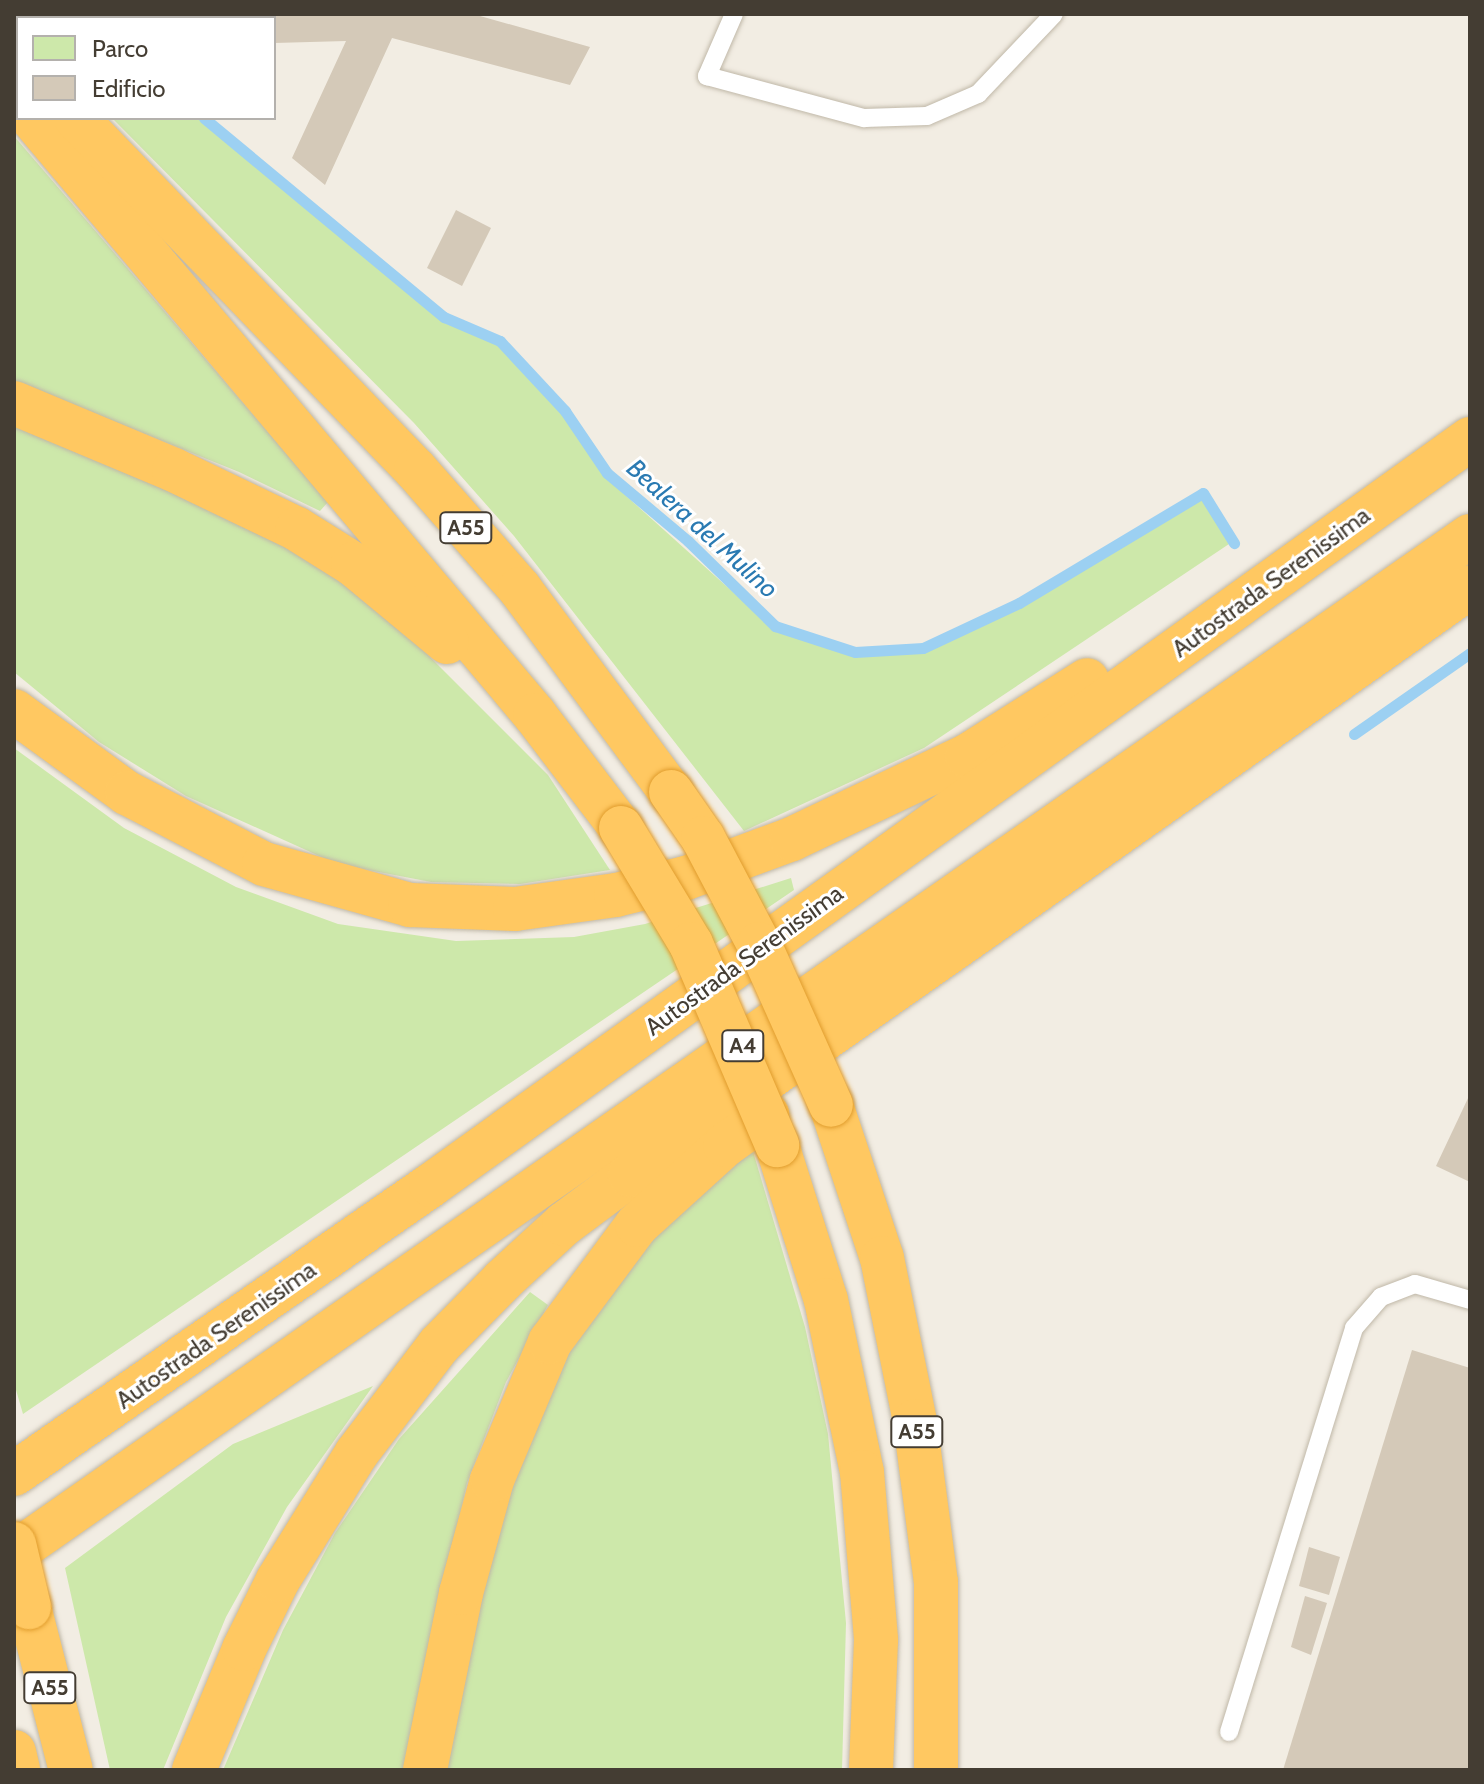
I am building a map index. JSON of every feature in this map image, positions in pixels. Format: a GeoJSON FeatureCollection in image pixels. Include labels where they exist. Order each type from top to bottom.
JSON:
{"type":"FeatureCollection","features":[{"type":"Feature","properties":{"kind":"highway"},"geometry":{"type":"LineString","coordinates":[[34,120],[535,715],[621,828],[697,955],[777,1145],[826,1300],[862,1472],[876,1640],[871,1770]]}},
{"type":"Feature","properties":{"kind":"highway","name":"A55"},"geometry":{"type":"LineString","coordinates":[[78,120],[416,470],[520,589],[671,792],[746,918],[831,1105],[882,1258],[915,1421],[936,1582],[936,1770]]}},
{"type":"Feature","properties":{"kind":"highway"},"geometry":{"type":"LineString","coordinates":[[14,403],[174,470],[297,529],[353,564],[535,715]]}},
{"type":"Feature","properties":{"kind":"highway"},"geometry":{"type":"LineString","coordinates":[[14,711],[127,793],[212,841],[316,882],[410,905],[471,910],[616,895],[686,878],[792,839],[967,756],[1118,660],[1328,514],[1457,448]]}},
{"type":"Feature","properties":{"kind":"highway","name":"Autostrada Serenissima"},"geometry":{"type":"LineString","coordinates":[[14,1474],[431,1185],[1457,448]]}},
{"type":"Feature","properties":{"kind":"highway","name":"A4"},"geometry":{"type":"LineString","coordinates":[[14,1553],[1470,536]]}},
{"type":"Feature","properties":{"kind":"highway"},"geometry":{"type":"LineString","coordinates":[[194,1770],[271,1594],[356,1454],[439,1345],[503,1280],[564,1224],[630,1175],[1470,587]]}},
{"type":"Feature","properties":{"kind":"highway"},"geometry":{"type":"LineString","coordinates":[[425,1770],[461,1593],[507,1433],[550,1342],[609,1257],[657,1205],[725,1145],[1084,891],[1282,719]]}},
{"type":"Feature","properties":{"kind":"highway","name":"A55"},"geometry":{"type":"LineString","coordinates":[[14,1544],[71,1770]]}},
{"type":"Feature","properties":{"kind":"highway"},"geometry":{"type":"LineString","coordinates":[[14,1752],[18,1770]]}},
{"type":"Feature","properties":{"kind":"lane"},"geometry":{"type":"LineString","coordinates":[[734,14],[707,76],[864,118],[927,116],[978,94],[1054,14]]}},
{"type":"Feature","properties":{"kind":"lane"},"geometry":{"type":"LineString","coordinates":[[1229,1732],[1354,1328],[1381,1297],[1415,1284],[1470,1300]]}},
{"type":"Feature","properties":{"kind":"green space"},"geometry":{"type":"Polygon","coordinates":[[[114,120],[201,120],[443,322],[497,344],[562,411],[604,476],[774,629],[856,655],[923,652],[1021,606],[1202,498],[1229,544],[924,748],[744,831],[514,536],[414,423],[114,120]]]}},
{"type":"Feature","properties":{"kind":"green space"},"geometry":{"type":"Polygon","coordinates":[[[14,136],[328,502],[320,511],[239,472],[14,381],[14,136]]]}},
{"type":"Feature","properties":{"kind":"green space"},"geometry":{"type":"Polygon","coordinates":[[[14,420],[279,537],[362,589],[548,775],[610,870],[520,884],[431,882],[337,864],[186,796],[99,742],[14,672],[14,420]]]}},
{"type":"Feature","properties":{"kind":"green space"},"geometry":{"type":"Polygon","coordinates":[[[14,748],[124,828],[236,887],[338,924],[456,941],[574,937],[645,924],[791,878],[794,890],[23,1414],[14,1383],[14,748]]]}},
{"type":"Feature","properties":{"kind":"green space"},"geometry":{"type":"Polygon","coordinates":[[[752,1148],[805,1327],[828,1434],[846,1623],[842,1770],[440,1770],[480,1583],[541,1399],[591,1308],[644,1243],[752,1148]]]}},
{"type":"Feature","properties":{"kind":"green space"},"geometry":{"type":"Polygon","coordinates":[[[530,1292],[548,1305],[506,1382],[467,1483],[403,1770],[223,1770],[283,1630],[335,1533],[399,1439],[530,1292]]]}},
{"type":"Feature","properties":{"kind":"green space"},"geometry":{"type":"Polygon","coordinates":[[[373,1386],[287,1507],[226,1617],[163,1770],[110,1770],[65,1568],[233,1444],[373,1386]]]}},
{"type":"Feature","properties":{"kind":"building"},"geometry":{"type":"Polygon","coordinates":[[[473,14],[590,47],[570,85],[392,38],[325,185],[292,158],[346,41],[276,43],[276,16],[190,15],[473,14]]]}},
{"type":"Feature","properties":{"kind":"building"},"geometry":{"type":"Polygon","coordinates":[[[456,210],[491,228],[462,286],[427,268],[456,210]]]}},
{"type":"Feature","properties":{"kind":"building"},"geometry":{"type":"Polygon","coordinates":[[[1470,1094],[1470,1182],[1436,1166],[1470,1094]]]}},
{"type":"Feature","properties":{"kind":"building"},"geometry":{"type":"Polygon","coordinates":[[[1412,1350],[1470,1368],[1470,1770],[1283,1770],[1412,1350]]]}},
{"type":"Feature","properties":{"kind":"building"},"geometry":{"type":"Polygon","coordinates":[[[1309,1547],[1340,1557],[1329,1595],[1299,1586],[1309,1547]]]}},
{"type":"Feature","properties":{"kind":"building"},"geometry":{"type":"Polygon","coordinates":[[[1305,1596],[1327,1603],[1311,1655],[1291,1647],[1305,1596]]]}},
{"type":"Feature","properties":{"kind":"waterway","name":"Bealera del Mulino"},"geometry":{"type":"LineString","coordinates":[[206,120],[444,317],[500,341],[565,411],[607,473],[688,541],[775,626],[855,652],[923,648],[1019,603],[1203,493],[1234,543]]}},
{"type":"Feature","properties":{"kind":"waterway","name":"Bealera del Mulino"},"geometry":{"type":"LineString","coordinates":[[1354,734],[1470,653]]}}]}
